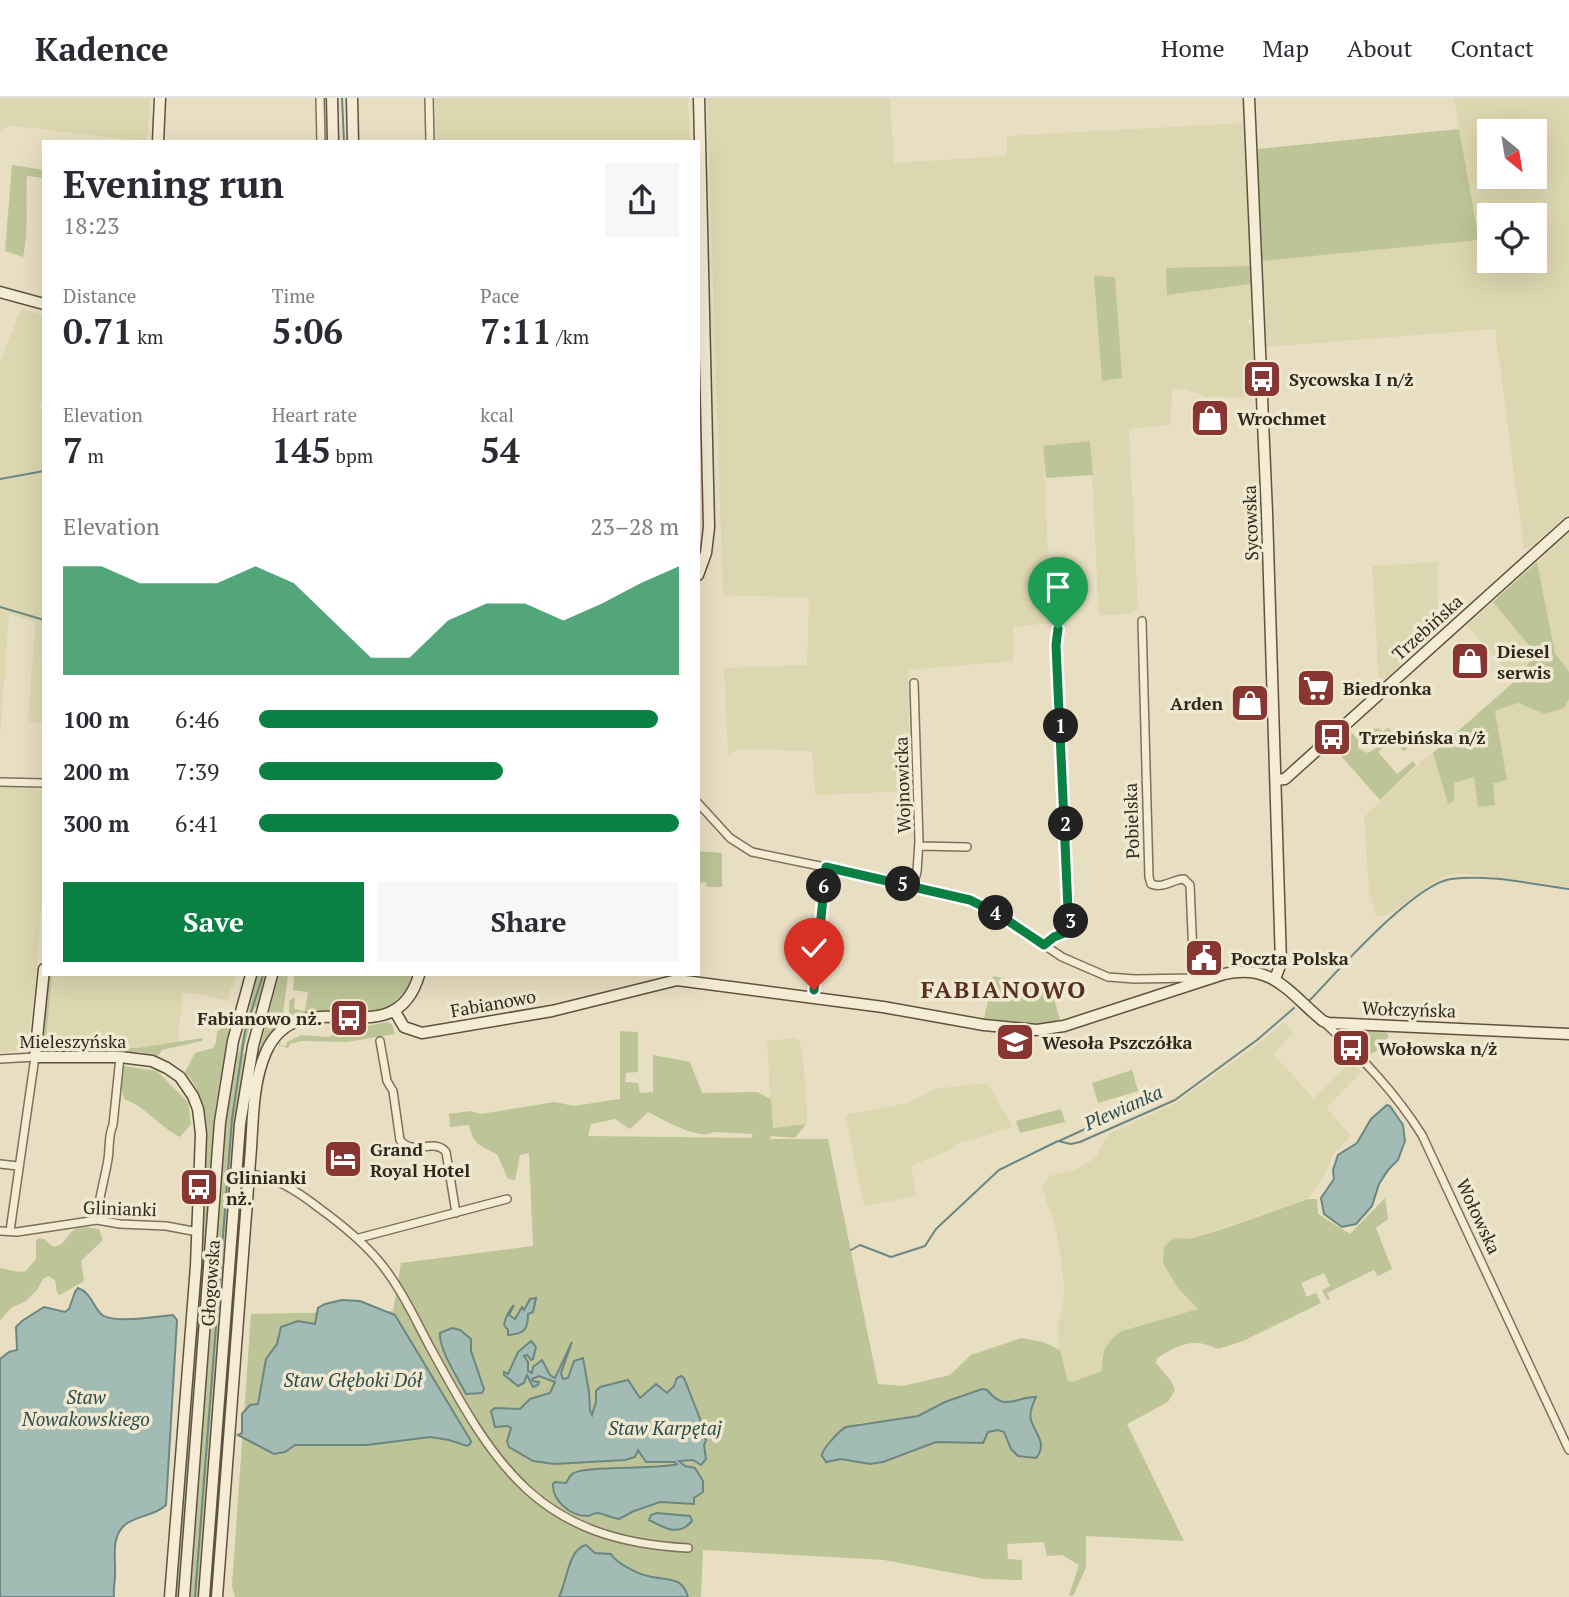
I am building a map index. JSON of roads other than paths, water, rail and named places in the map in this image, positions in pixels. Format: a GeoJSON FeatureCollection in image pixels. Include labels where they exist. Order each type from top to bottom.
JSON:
{"type":"FeatureCollection","features":[{"type":"Feature","properties":{"kind":"street"},"geometry":{"type":"LineString","coordinates":[[158,140],[160,98]]}},
{"type":"Feature","properties":{"kind":"street"},"geometry":{"type":"LineString","coordinates":[[320,98],[321,140]]}},
{"type":"Feature","properties":{"kind":"street"},"geometry":{"type":"LineString","coordinates":[[331,98],[333,140]]}},
{"type":"Feature","properties":{"kind":"street"},"geometry":{"type":"LineString","coordinates":[[352,98],[353,140]]}},
{"type":"Feature","properties":{"kind":"street"},"geometry":{"type":"LineString","coordinates":[[429,98],[430,140]]}},
{"type":"Feature","properties":{"kind":"street"},"geometry":{"type":"LineString","coordinates":[[699,98],[700,140]]}},
{"type":"Feature","properties":{"kind":"street","name":"Sycowska"},"geometry":{"type":"LineString","coordinates":[[1249,98],[1262,379],[1281,947],[1281,963],[1270,977]]}},
{"type":"Feature","properties":{"kind":"street"},"geometry":{"type":"LineString","coordinates":[[700,141],[709,527],[706,553],[700,570]]}},
{"type":"Feature","properties":{"kind":"street"},"geometry":{"type":"LineString","coordinates":[[0,292],[42,303]]}},
{"type":"Feature","properties":{"kind":"street","name":"Trzebińska"},"geometry":{"type":"LineString","coordinates":[[1276,780],[1285,779],[1293,772],[1569,523]]}},
{"type":"Feature","properties":{"kind":"street","name":"Pobielska"},"geometry":{"type":"LineString","coordinates":[[1142,621],[1149,877],[1155,886],[1179,879],[1184,879],[1190,885],[1194,981]]}},
{"type":"Feature","properties":{"kind":"street"},"geometry":{"type":"LineString","coordinates":[[1044,945],[1070,929],[1056,645],[1058,629]]}},
{"type":"Feature","properties":{"kind":"street","name":"Wojnowicka"},"geometry":{"type":"LineString","coordinates":[[913,886],[919,846],[914,683]]}},
{"type":"Feature","properties":{"kind":"street"},"geometry":{"type":"LineString","coordinates":[[0,782],[42,783]]}},
{"type":"Feature","properties":{"kind":"street"},"geometry":{"type":"LineString","coordinates":[[700,805],[727,836],[746,849],[956,896],[986,907],[1065,959],[1108,977],[1194,981]]}},
{"type":"Feature","properties":{"kind":"street"},"geometry":{"type":"LineString","coordinates":[[919,846],[967,847]]}},
{"type":"Feature","properties":{"kind":"street"},"geometry":{"type":"LineString","coordinates":[[813,997],[826,867]]}},
{"type":"Feature","properties":{"kind":"street","name":"Fabianowo"},"geometry":{"type":"LineString","coordinates":[[394,1010],[404,1027],[422,1033],[562,1009],[677,980],[1037,1030],[1064,1026],[1161,995],[1194,981],[1250,971],[1270,977]]}},
{"type":"Feature","properties":{"kind":"street"},"geometry":{"type":"LineString","coordinates":[[10,1231],[35,1057],[43,976]]}},
{"type":"Feature","properties":{"kind":"street","name":"Głogowska"},"geometry":{"type":"LineString","coordinates":[[184,1597],[220,1122],[230,1053],[251,976]]}},
{"type":"Feature","properties":{"kind":"street","name":"Głogowska"},"geometry":{"type":"LineString","coordinates":[[205,1597],[242,1112],[253,1046],[272,976]]}},
{"type":"Feature","properties":{"kind":"street"},"geometry":{"type":"LineString","coordinates":[[394,1010],[410,995],[419,976]]}},
{"type":"Feature","properties":{"kind":"street"},"geometry":{"type":"LineString","coordinates":[[1270,977],[1323,1021]]}},
{"type":"Feature","properties":{"kind":"street"},"geometry":{"type":"LineString","coordinates":[[1156,979],[1161,995]]}},
{"type":"Feature","properties":{"kind":"street","name":"Głogowska"},"geometry":{"type":"LineString","coordinates":[[218,1597],[254,1175],[254,1108],[261,1066],[271,1043],[286,1026],[306,1017],[366,1018],[381,1016],[394,1010]]}},
{"type":"Feature","properties":{"kind":"street","name":"Wołczyńska"},"geometry":{"type":"LineString","coordinates":[[1323,1021],[1334,1024],[1569,1034]]}},
{"type":"Feature","properties":{"kind":"street","name":"Wołowska"},"geometry":{"type":"LineString","coordinates":[[1323,1021],[1398,1097],[1422,1135],[1569,1450]]}},
{"type":"Feature","properties":{"kind":"street"},"geometry":{"type":"LineString","coordinates":[[380,1041],[387,1081],[393,1091],[400,1140],[412,1149],[438,1145],[443,1148],[446,1152],[456,1213]]}},
{"type":"Feature","properties":{"kind":"street"},"geometry":{"type":"LineString","coordinates":[[97,1220],[97,1206],[102,1193],[113,1125],[120,1057]]}},
{"type":"Feature","properties":{"kind":"street","name":"Mieleszyńska"},"geometry":{"type":"LineString","coordinates":[[0,1059],[144,1059],[167,1068],[185,1083],[193,1096],[200,1118]]}},
{"type":"Feature","properties":{"kind":"street","name":"Głogowska"},"geometry":{"type":"LineString","coordinates":[[170,1597],[198,1232],[200,1118]]}},
{"type":"Feature","properties":{"kind":"street"},"geometry":{"type":"LineString","coordinates":[[0,1164],[18,1167]]}},
{"type":"Feature","properties":{"kind":"street"},"geometry":{"type":"LineString","coordinates":[[254,1175],[288,1188],[309,1200],[359,1238],[400,1290],[473,1425],[501,1464],[522,1486],[552,1509],[600,1533],[640,1544],[688,1548]]}},
{"type":"Feature","properties":{"kind":"street"},"geometry":{"type":"LineString","coordinates":[[359,1238],[508,1199]]}},
{"type":"Feature","properties":{"kind":"street","name":"Glinianki"},"geometry":{"type":"LineString","coordinates":[[0,1231],[97,1220],[166,1226],[198,1232]]}},
{"type":"Feature","properties":{"kind":"water"},"geometry":{"type":"Polygon","coordinates":[[[1387,1105],[1403,1125],[1405,1141],[1398,1160],[1379,1184],[1372,1206],[1356,1224],[1342,1227],[1324,1214],[1321,1198],[1334,1179],[1333,1170],[1338,1155],[1357,1143],[1371,1119],[1387,1105]]]}},
{"type":"Feature","properties":{"kind":"water","name":"Staw Nowakowskiego"},"geometry":{"type":"Polygon","coordinates":[[[78,1288],[86,1292],[105,1317],[123,1319],[173,1315],[177,1320],[166,1505],[131,1521],[121,1529],[115,1548],[114,1597],[0,1597],[0,1359],[17,1350],[16,1327],[22,1321],[44,1307],[65,1312],[78,1288]]]}},
{"type":"Feature","properties":{"kind":"water"},"geometry":{"type":"Polygon","coordinates":[[[536,1298],[533,1312],[528,1314],[524,1330],[508,1335],[504,1325],[508,1314],[514,1305],[509,1315],[515,1319],[530,1299],[536,1298]]]}},
{"type":"Feature","properties":{"kind":"water","name":"Staw Głęboki Dół"},"geometry":{"type":"Polygon","coordinates":[[[342,1300],[360,1301],[395,1315],[471,1441],[470,1444],[467,1446],[430,1437],[367,1445],[295,1445],[285,1452],[274,1454],[238,1435],[242,1433],[242,1414],[250,1405],[258,1404],[266,1359],[277,1344],[281,1327],[298,1321],[315,1324],[318,1308],[342,1300]]]}},
{"type":"Feature","properties":{"kind":"water"},"geometry":{"type":"Polygon","coordinates":[[[452,1328],[460,1330],[471,1339],[471,1351],[484,1389],[482,1393],[466,1394],[446,1355],[440,1333],[452,1328]]]}},
{"type":"Feature","properties":{"kind":"water","name":"Staw Karpętaj"},"geometry":{"type":"Polygon","coordinates":[[[531,1341],[536,1347],[533,1359],[524,1356],[528,1362],[528,1371],[532,1373],[533,1367],[542,1360],[550,1375],[555,1378],[572,1342],[561,1373],[563,1379],[568,1378],[574,1361],[583,1358],[592,1415],[596,1391],[600,1387],[628,1380],[640,1398],[656,1384],[667,1393],[677,1378],[684,1378],[706,1440],[706,1459],[701,1465],[693,1460],[679,1461],[685,1466],[695,1468],[703,1481],[703,1492],[694,1498],[694,1504],[660,1502],[619,1519],[598,1513],[581,1515],[563,1506],[553,1490],[553,1484],[566,1483],[572,1474],[579,1471],[677,1464],[646,1462],[638,1450],[635,1457],[625,1460],[554,1464],[533,1461],[509,1447],[507,1441],[511,1428],[495,1427],[491,1411],[495,1408],[520,1409],[530,1399],[550,1393],[555,1382],[539,1376],[532,1379],[539,1382],[533,1387],[527,1375],[524,1383],[518,1386],[504,1375],[504,1372],[508,1374],[518,1352],[531,1341]]]}},
{"type":"Feature","properties":{"kind":"water"},"geometry":{"type":"Polygon","coordinates":[[[982,1389],[1006,1402],[1036,1397],[1031,1420],[1041,1448],[1036,1458],[1018,1456],[1011,1449],[1004,1432],[998,1430],[988,1432],[983,1443],[936,1442],[883,1462],[870,1464],[841,1459],[826,1462],[822,1456],[831,1440],[846,1427],[918,1416],[945,1402],[982,1389]]]}},
{"type":"Feature","properties":{"kind":"water"},"geometry":{"type":"Polygon","coordinates":[[[657,1513],[690,1516],[692,1521],[682,1529],[671,1530],[649,1520],[651,1515],[657,1513]]]}},
{"type":"Feature","properties":{"kind":"water"},"geometry":{"type":"Polygon","coordinates":[[[586,1545],[595,1553],[611,1554],[639,1573],[677,1582],[682,1585],[688,1597],[559,1597],[575,1553],[586,1545]]]}},
{"type":"Feature","properties":{"kind":"waterway"},"geometry":{"type":"LineString","coordinates":[[342,98],[344,140]]}},
{"type":"Feature","properties":{"kind":"waterway"},"geometry":{"type":"LineString","coordinates":[[0,479],[42,471]]}},
{"type":"Feature","properties":{"kind":"waterway","name":"Plewianka"},"geometry":{"type":"LineString","coordinates":[[0,607],[42,619]]}},
{"type":"Feature","properties":{"kind":"waterway","name":"Plewianka"},"geometry":{"type":"LineString","coordinates":[[1309,1001],[1397,912],[1435,884],[1451,879],[1480,878],[1569,889]]}},
{"type":"Feature","properties":{"kind":"waterway"},"geometry":{"type":"LineString","coordinates":[[195,1597],[232,1119],[245,1031],[263,976]]}},
{"type":"Feature","properties":{"kind":"waterway","name":"Plewianka"},"geometry":{"type":"LineString","coordinates":[[851,1250],[860,1245],[891,1257],[925,1246],[936,1229],[999,1170],[1058,1141],[1071,1144],[1080,1142],[1175,1100],[1257,1040],[1294,1008]]}},
{"type":"Feature","properties":{"kind":"waterway"},"geometry":{"type":"LineString","coordinates":[[1059,1141],[1109,1118]]}},
{"type":"Feature","properties":{"kind":"place","name":"Sycowska I n/ż"},"geometry":{"type":"Point","coordinates":[1262,379]}},
{"type":"Feature","properties":{"kind":"place","name":"Wrochmet"},"geometry":{"type":"Point","coordinates":[1210,418]}},
{"type":"Feature","properties":{"kind":"place","name":"Diesel serwis"},"geometry":{"type":"Point","coordinates":[1470,661]}},
{"type":"Feature","properties":{"kind":"place","name":"Biedronka"},"geometry":{"type":"Point","coordinates":[1316,688]}},
{"type":"Feature","properties":{"kind":"place","name":"Arden"},"geometry":{"type":"Point","coordinates":[1250,703]}},
{"type":"Feature","properties":{"kind":"place","name":"Trzebińska n/ż"},"geometry":{"type":"Point","coordinates":[1332,737]}},
{"type":"Feature","properties":{"kind":"place","name":"Poczta Polska"},"geometry":{"type":"Point","coordinates":[1204,958]}},
{"type":"Feature","properties":{"kind":"place","name":"Fabianowo nż."},"geometry":{"type":"Point","coordinates":[349,1018]}},
{"type":"Feature","properties":{"kind":"place","name":"Wesoła Pszczółka"},"geometry":{"type":"Point","coordinates":[1015,1042]}},
{"type":"Feature","properties":{"kind":"place","name":"Wołowska n/ż"},"geometry":{"type":"Point","coordinates":[1351,1048]}},
{"type":"Feature","properties":{"kind":"place","name":"Grand Royal Hotel"},"geometry":{"type":"Point","coordinates":[343,1159]}},
{"type":"Feature","properties":{"kind":"place","name":"Glinianki nż."},"geometry":{"type":"Point","coordinates":[199,1187]}},
{"type":"Feature","properties":{"kind":"district","name":"FABIANOWO"},"geometry":{"type":"Point","coordinates":[1004,989]}}]}
